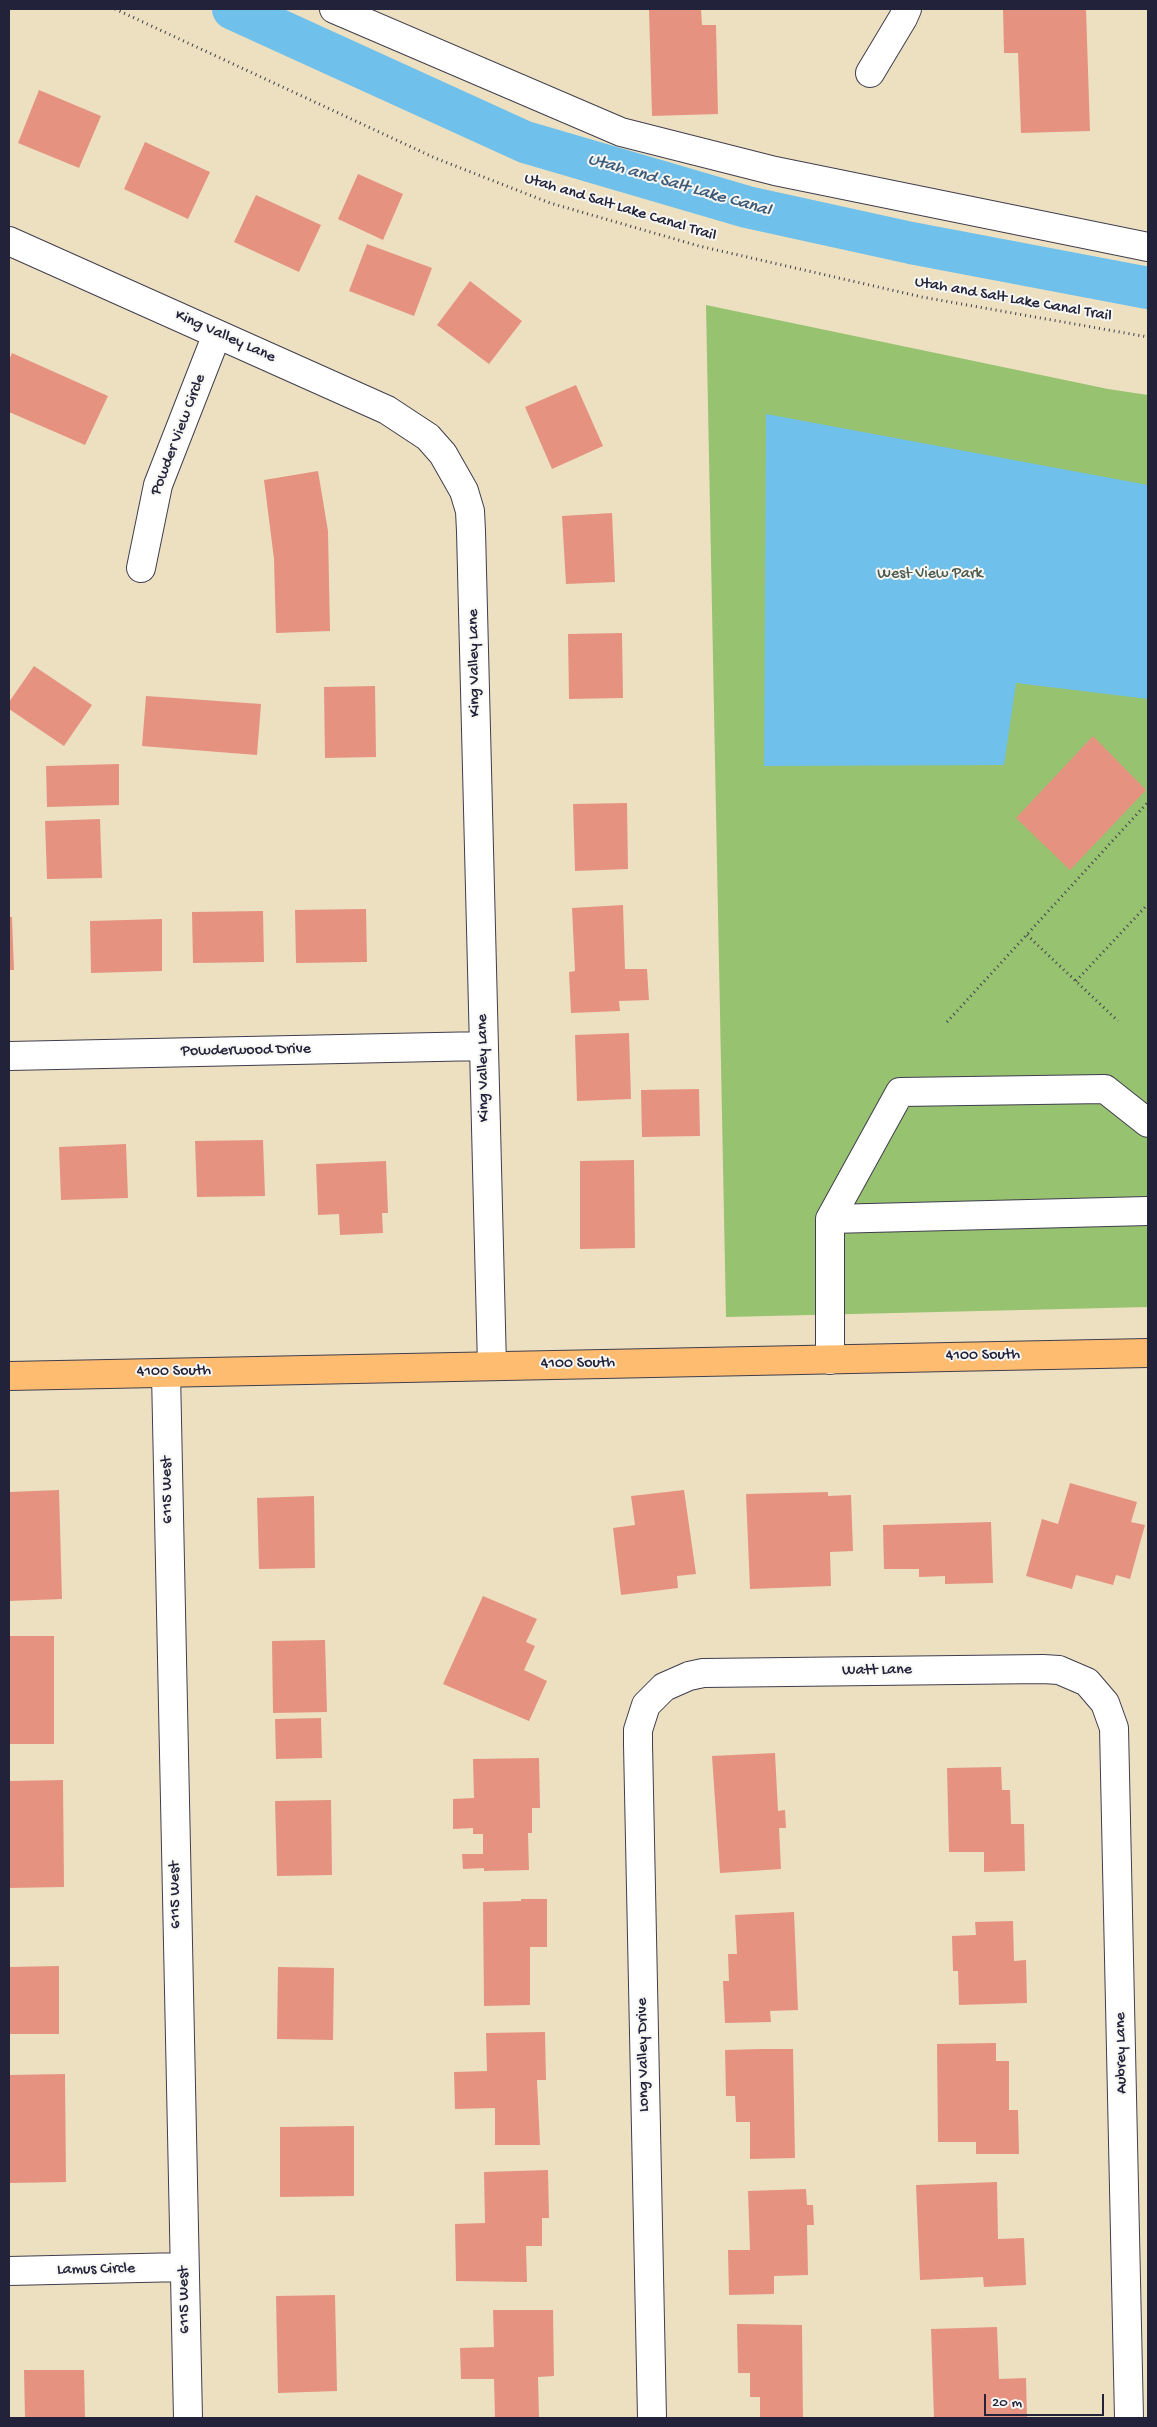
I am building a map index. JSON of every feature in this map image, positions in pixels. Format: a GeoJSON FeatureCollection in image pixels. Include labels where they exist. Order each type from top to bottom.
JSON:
{"type":"FeatureCollection","features":[{"type":"Feature","properties":{"kind":"main road","name":"4100 South"},"geometry":{"type":"LineString","coordinates":[[9,1376],[1148,1353]]}},
{"type":"Feature","properties":{"kind":"street"},"geometry":{"type":"LineString","coordinates":[[334,9],[621,132],[784,173],[1148,247]]}},
{"type":"Feature","properties":{"kind":"street"},"geometry":{"type":"LineString","coordinates":[[870,73],[903,18],[906,9]]}},
{"type":"Feature","properties":{"kind":"street","name":"King Valley Lane"},"geometry":{"type":"LineString","coordinates":[[9,241],[387,410],[408,422],[428,437],[443,454],[464,491],[470,511],[471,531],[492,1366]]}},
{"type":"Feature","properties":{"kind":"street","name":"Powder View Circle"},"geometry":{"type":"LineString","coordinates":[[141,568],[158,485],[217,334]]}},
{"type":"Feature","properties":{"kind":"street","name":"Powderwood Drive"},"geometry":{"type":"LineString","coordinates":[[9,1056],[484,1046]]}},
{"type":"Feature","properties":{"kind":"street"},"geometry":{"type":"LineString","coordinates":[[830,1360],[830,1219],[900,1092],[1105,1089],[1148,1123]]}},
{"type":"Feature","properties":{"kind":"street"},"geometry":{"type":"LineString","coordinates":[[830,1219],[1148,1211]]}},
{"type":"Feature","properties":{"kind":"street","name":"6115 West"},"geometry":{"type":"LineString","coordinates":[[166,1372],[188,2418]]}},
{"type":"Feature","properties":{"kind":"street","name":"Watt Lane"},"geometry":{"type":"LineString","coordinates":[[654,1695],[676,1681],[703,1673],[1043,1668],[1073,1674],[1087,1682],[1098,1692]]}},
{"type":"Feature","properties":{"kind":"street","name":"Aubrey Lane"},"geometry":{"type":"LineString","coordinates":[[1098,1692],[1111,1715],[1116,1742],[1129,2418]]}},
{"type":"Feature","properties":{"kind":"street","name":"Long Valley Drive"},"geometry":{"type":"LineString","coordinates":[[652,2418],[638,1744],[641,1718],[646,1705],[654,1695]]}},
{"type":"Feature","properties":{"kind":"street","name":"Lamus Circle"},"geometry":{"type":"LineString","coordinates":[[9,2272],[184,2267]]}},
{"type":"Feature","properties":{"kind":"path","name":"Utah and Salt Lake Canal Trail"},"geometry":{"type":"LineString","coordinates":[[115,9],[436,158],[550,203],[699,246],[922,297],[1148,337]]}},
{"type":"Feature","properties":{"kind":"path"},"geometry":{"type":"LineString","coordinates":[[947,1022],[1148,802]]}},
{"type":"Feature","properties":{"kind":"path"},"geometry":{"type":"LineString","coordinates":[[1076,981],[1148,904]]}},
{"type":"Feature","properties":{"kind":"path"},"geometry":{"type":"LineString","coordinates":[[1027,935],[1118,1021]]}},
{"type":"Feature","properties":{"kind":"green space","name":"West View Park"},"geometry":{"type":"Polygon","coordinates":[[[706,305],[1108,389],[1148,395],[1148,1307],[726,1317],[706,305]]]}},
{"type":"Feature","properties":{"kind":"water"},"geometry":{"type":"Polygon","coordinates":[[[766,414],[1148,485],[1148,699],[1016,683],[1004,765],[764,766],[766,414]]]}},
{"type":"Feature","properties":{"kind":"building"},"geometry":{"type":"Polygon","coordinates":[[[649,9],[701,9],[702,25],[716,25],[718,114],[652,116],[649,9]]]}},
{"type":"Feature","properties":{"kind":"building"},"geometry":{"type":"Polygon","coordinates":[[[1003,9],[1086,9],[1090,131],[1021,133],[1018,53],[1004,53],[1003,9]]]}},
{"type":"Feature","properties":{"kind":"building"},"geometry":{"type":"Polygon","coordinates":[[[39,90],[101,116],[79,168],[18,143],[39,90]]]}},
{"type":"Feature","properties":{"kind":"building"},"geometry":{"type":"Polygon","coordinates":[[[145,142],[210,172],[188,219],[124,189],[145,142]]]}},
{"type":"Feature","properties":{"kind":"building"},"geometry":{"type":"Polygon","coordinates":[[[358,174],[403,194],[383,240],[338,219],[358,174]]]}},
{"type":"Feature","properties":{"kind":"building"},"geometry":{"type":"Polygon","coordinates":[[[256,195],[321,225],[299,272],[234,242],[256,195]]]}},
{"type":"Feature","properties":{"kind":"building"},"geometry":{"type":"Polygon","coordinates":[[[367,244],[432,268],[414,316],[349,291],[367,244]]]}},
{"type":"Feature","properties":{"kind":"building"},"geometry":{"type":"Polygon","coordinates":[[[470,281],[522,321],[489,364],[437,325],[470,281]]]}},
{"type":"Feature","properties":{"kind":"building"},"geometry":{"type":"Polygon","coordinates":[[[12,353],[108,396],[85,445],[9,412],[9,360],[12,353]]]}},
{"type":"Feature","properties":{"kind":"building"},"geometry":{"type":"Polygon","coordinates":[[[576,385],[603,446],[552,469],[525,407],[576,385]]]}},
{"type":"Feature","properties":{"kind":"building"},"geometry":{"type":"Polygon","coordinates":[[[318,471],[328,531],[330,631],[276,633],[274,559],[264,480],[318,471]]]}},
{"type":"Feature","properties":{"kind":"building"},"geometry":{"type":"Polygon","coordinates":[[[612,513],[615,582],[566,584],[562,516],[612,513]]]}},
{"type":"Feature","properties":{"kind":"building"},"geometry":{"type":"Polygon","coordinates":[[[622,633],[623,698],[569,699],[568,634],[622,633]]]}},
{"type":"Feature","properties":{"kind":"building"},"geometry":{"type":"Polygon","coordinates":[[[34,666],[92,705],[64,746],[9,709],[9,702],[34,666]]]}},
{"type":"Feature","properties":{"kind":"building"},"geometry":{"type":"Polygon","coordinates":[[[375,686],[376,757],[325,758],[324,687],[375,686]]]}},
{"type":"Feature","properties":{"kind":"building"},"geometry":{"type":"Polygon","coordinates":[[[146,696],[261,704],[257,755],[142,746],[146,696]]]}},
{"type":"Feature","properties":{"kind":"building"},"geometry":{"type":"Polygon","coordinates":[[[1093,736],[1146,790],[1070,870],[1016,818],[1093,736]]]}},
{"type":"Feature","properties":{"kind":"building"},"geometry":{"type":"Polygon","coordinates":[[[119,764],[119,805],[47,807],[46,766],[119,764]]]}},
{"type":"Feature","properties":{"kind":"building"},"geometry":{"type":"Polygon","coordinates":[[[627,803],[628,869],[575,871],[573,804],[627,803]]]}},
{"type":"Feature","properties":{"kind":"building"},"geometry":{"type":"Polygon","coordinates":[[[100,819],[102,878],[47,879],[45,821],[100,819]]]}},
{"type":"Feature","properties":{"kind":"building"},"geometry":{"type":"Polygon","coordinates":[[[623,905],[625,969],[647,969],[649,1000],[619,1001],[620,1011],[571,1013],[569,972],[575,971],[572,908],[623,905]]]}},
{"type":"Feature","properties":{"kind":"building"},"geometry":{"type":"Polygon","coordinates":[[[366,909],[367,962],[296,963],[295,910],[366,909]]]}},
{"type":"Feature","properties":{"kind":"building"},"geometry":{"type":"Polygon","coordinates":[[[263,911],[264,962],[193,963],[192,912],[263,911]]]}},
{"type":"Feature","properties":{"kind":"building"},"geometry":{"type":"Polygon","coordinates":[[[9,917],[12,917],[14,970],[9,970],[9,917]]]}},
{"type":"Feature","properties":{"kind":"building"},"geometry":{"type":"Polygon","coordinates":[[[162,919],[162,971],[91,973],[90,921],[162,919]]]}},
{"type":"Feature","properties":{"kind":"building"},"geometry":{"type":"Polygon","coordinates":[[[629,1033],[631,1099],[577,1101],[575,1035],[629,1033]]]}},
{"type":"Feature","properties":{"kind":"building"},"geometry":{"type":"Polygon","coordinates":[[[699,1089],[700,1136],[642,1137],[641,1090],[699,1089]]]}},
{"type":"Feature","properties":{"kind":"building"},"geometry":{"type":"Polygon","coordinates":[[[263,1140],[265,1196],[197,1197],[195,1141],[263,1140]]]}},
{"type":"Feature","properties":{"kind":"building"},"geometry":{"type":"Polygon","coordinates":[[[126,1144],[128,1198],[61,1200],[59,1147],[126,1144]]]}},
{"type":"Feature","properties":{"kind":"building"},"geometry":{"type":"Polygon","coordinates":[[[634,1160],[635,1248],[580,1249],[580,1161],[634,1160]]]}},
{"type":"Feature","properties":{"kind":"building"},"geometry":{"type":"Polygon","coordinates":[[[386,1161],[388,1213],[382,1213],[383,1233],[340,1235],[339,1214],[318,1215],[316,1164],[386,1161]]]}},
{"type":"Feature","properties":{"kind":"building"},"geometry":{"type":"Polygon","coordinates":[[[1070,1483],[1137,1502],[1131,1522],[1145,1525],[1130,1579],[1116,1575],[1113,1585],[1076,1575],[1072,1589],[1026,1576],[1042,1519],[1058,1524],[1070,1483]]]}},
{"type":"Feature","properties":{"kind":"building"},"geometry":{"type":"Polygon","coordinates":[[[59,1490],[62,1599],[9,1601],[9,1492],[59,1490]]]}},
{"type":"Feature","properties":{"kind":"building"},"geometry":{"type":"Polygon","coordinates":[[[684,1490],[696,1574],[677,1576],[678,1588],[621,1595],[613,1528],[635,1525],[631,1496],[684,1490]]]}},
{"type":"Feature","properties":{"kind":"building"},"geometry":{"type":"Polygon","coordinates":[[[828,1492],[828,1496],[851,1495],[853,1551],[830,1552],[831,1586],[750,1589],[746,1494],[828,1492]]]}},
{"type":"Feature","properties":{"kind":"building"},"geometry":{"type":"Polygon","coordinates":[[[314,1496],[315,1568],[259,1569],[257,1498],[314,1496]]]}},
{"type":"Feature","properties":{"kind":"building"},"geometry":{"type":"Polygon","coordinates":[[[991,1522],[993,1583],[945,1584],[945,1576],[919,1577],[919,1569],[884,1569],[883,1525],[991,1522]]]}},
{"type":"Feature","properties":{"kind":"building"},"geometry":{"type":"Polygon","coordinates":[[[483,1596],[537,1619],[526,1642],[535,1646],[524,1670],[547,1681],[529,1721],[443,1684],[483,1596]]]}},
{"type":"Feature","properties":{"kind":"building"},"geometry":{"type":"Polygon","coordinates":[[[9,1636],[54,1636],[54,1744],[9,1744],[9,1636]]]}},
{"type":"Feature","properties":{"kind":"building"},"geometry":{"type":"Polygon","coordinates":[[[325,1640],[327,1712],[273,1713],[272,1641],[325,1640]]]}},
{"type":"Feature","properties":{"kind":"building"},"geometry":{"type":"Polygon","coordinates":[[[321,1718],[322,1758],[276,1759],[275,1719],[321,1718]]]}},
{"type":"Feature","properties":{"kind":"building"},"geometry":{"type":"Polygon","coordinates":[[[775,1753],[778,1811],[785,1810],[786,1828],[779,1828],[781,1869],[720,1873],[712,1756],[775,1753]]]}},
{"type":"Feature","properties":{"kind":"building"},"geometry":{"type":"Polygon","coordinates":[[[539,1758],[540,1808],[532,1808],[532,1833],[528,1833],[529,1870],[484,1871],[484,1868],[463,1869],[462,1854],[483,1854],[483,1834],[473,1834],[473,1828],[453,1829],[453,1799],[474,1798],[473,1759],[539,1758]]]}},
{"type":"Feature","properties":{"kind":"building"},"geometry":{"type":"Polygon","coordinates":[[[1001,1767],[1002,1790],[1010,1790],[1011,1824],[1024,1824],[1025,1871],[984,1872],[984,1852],[949,1852],[947,1768],[1001,1767]]]}},
{"type":"Feature","properties":{"kind":"building"},"geometry":{"type":"Polygon","coordinates":[[[63,1780],[64,1887],[9,1888],[9,1781],[63,1780]]]}},
{"type":"Feature","properties":{"kind":"building"},"geometry":{"type":"Polygon","coordinates":[[[331,1800],[332,1875],[277,1876],[275,1801],[331,1800]]]}},
{"type":"Feature","properties":{"kind":"building"},"geometry":{"type":"Polygon","coordinates":[[[521,1899],[547,1899],[547,1947],[530,1947],[530,2005],[484,2006],[483,1902],[521,1901],[521,1899]]]}},
{"type":"Feature","properties":{"kind":"building"},"geometry":{"type":"Polygon","coordinates":[[[794,1912],[798,2010],[770,2011],[771,2022],[725,2023],[723,1981],[729,1981],[728,1954],[737,1954],[735,1915],[794,1912]]]}},
{"type":"Feature","properties":{"kind":"building"},"geometry":{"type":"Polygon","coordinates":[[[1013,1921],[1014,1961],[1026,1960],[1027,2003],[959,2005],[958,1971],[953,1971],[952,1936],[976,1935],[975,1922],[1013,1921]]]}},
{"type":"Feature","properties":{"kind":"building"},"geometry":{"type":"Polygon","coordinates":[[[59,1966],[59,2034],[9,2034],[9,1967],[59,1966]]]}},
{"type":"Feature","properties":{"kind":"building"},"geometry":{"type":"Polygon","coordinates":[[[278,1967],[334,1968],[333,2040],[277,2039],[278,1967]]]}},
{"type":"Feature","properties":{"kind":"building"},"geometry":{"type":"Polygon","coordinates":[[[545,2032],[546,2080],[537,2080],[540,2145],[495,2145],[495,2108],[455,2109],[454,2072],[487,2071],[486,2033],[545,2032]]]}},
{"type":"Feature","properties":{"kind":"building"},"geometry":{"type":"Polygon","coordinates":[[[996,2043],[996,2061],[1009,2061],[1009,2110],[1018,2110],[1019,2154],[976,2154],[976,2142],[938,2142],[937,2044],[996,2043]]]}},
{"type":"Feature","properties":{"kind":"building"},"geometry":{"type":"Polygon","coordinates":[[[793,2049],[795,2158],[750,2159],[750,2122],[736,2122],[735,2096],[726,2096],[725,2050],[793,2049]]]}},
{"type":"Feature","properties":{"kind":"building"},"geometry":{"type":"Polygon","coordinates":[[[65,2074],[66,2182],[10,2183],[9,2075],[65,2074]]]}},
{"type":"Feature","properties":{"kind":"building"},"geometry":{"type":"Polygon","coordinates":[[[354,2126],[354,2196],[280,2197],[280,2127],[354,2126]]]}},
{"type":"Feature","properties":{"kind":"building"},"geometry":{"type":"Polygon","coordinates":[[[548,2170],[549,2218],[542,2218],[542,2246],[526,2246],[527,2282],[456,2281],[455,2224],[485,2223],[484,2172],[548,2170]]]}},
{"type":"Feature","properties":{"kind":"building"},"geometry":{"type":"Polygon","coordinates":[[[997,2182],[998,2239],[1024,2238],[1026,2285],[984,2287],[983,2277],[920,2280],[916,2185],[997,2182]]]}},
{"type":"Feature","properties":{"kind":"building"},"geometry":{"type":"Polygon","coordinates":[[[806,2189],[807,2205],[813,2205],[814,2225],[807,2225],[808,2275],[774,2276],[774,2294],[729,2295],[728,2250],[750,2250],[748,2191],[806,2189]]]}},
{"type":"Feature","properties":{"kind":"building"},"geometry":{"type":"Polygon","coordinates":[[[335,2295],[337,2391],[278,2393],[276,2296],[335,2295]]]}},
{"type":"Feature","properties":{"kind":"building"},"geometry":{"type":"Polygon","coordinates":[[[493,2310],[553,2310],[554,2376],[538,2377],[539,2417],[495,2418],[494,2379],[461,2379],[460,2348],[494,2347],[493,2310]]]}},
{"type":"Feature","properties":{"kind":"building"},"geometry":{"type":"Polygon","coordinates":[[[737,2324],[802,2325],[803,2418],[760,2418],[760,2397],[750,2397],[750,2373],[738,2373],[737,2324]]]}},
{"type":"Feature","properties":{"kind":"building"},"geometry":{"type":"Polygon","coordinates":[[[997,2327],[999,2379],[1026,2378],[1027,2418],[934,2418],[931,2329],[997,2327]]]}},
{"type":"Feature","properties":{"kind":"building"},"geometry":{"type":"Polygon","coordinates":[[[24,2370],[84,2370],[85,2418],[25,2418],[24,2370]]]}},
{"type":"Feature","properties":{"kind":"waterway","name":"Utah and Salt Lake Canal"},"geometry":{"type":"LineString","coordinates":[[233,9],[525,142],[747,207],[911,243],[1148,288]]}}]}
